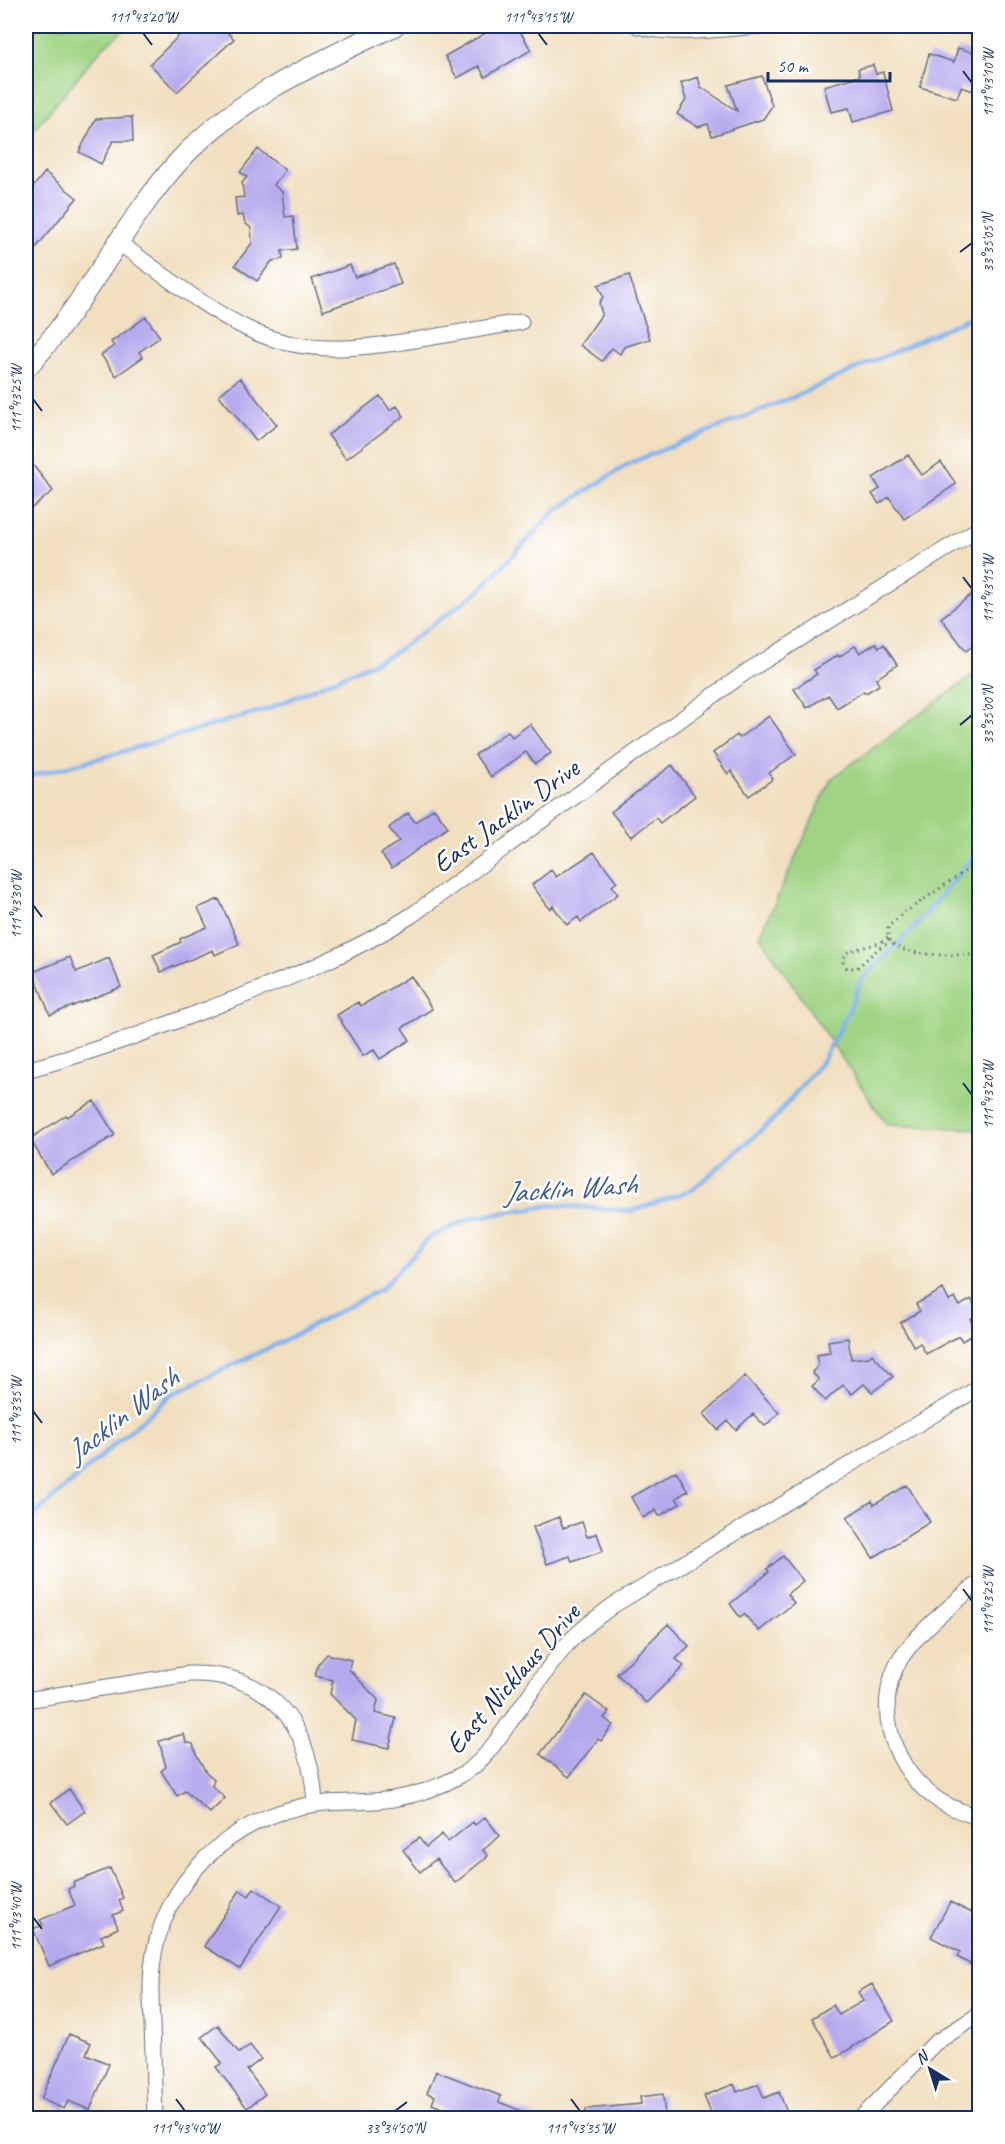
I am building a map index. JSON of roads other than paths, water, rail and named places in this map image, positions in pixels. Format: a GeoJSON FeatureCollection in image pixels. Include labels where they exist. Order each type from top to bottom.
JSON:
{"type":"FeatureCollection","features":[{"type":"Feature","properties":{"kind":"street"},"geometry":{"type":"LineString","coordinates":[[26,368],[64,322],[160,184],[180,161],[221,122],[262,92],[394,26]]}},
{"type":"Feature","properties":{"kind":"street"},"geometry":{"type":"LineString","coordinates":[[638,26],[664,30],[699,30],[763,26]]}},
{"type":"Feature","properties":{"kind":"street"},"geometry":{"type":"LineString","coordinates":[[119,243],[247,329],[276,340],[295,344],[322,348],[366,348],[521,322]]}},
{"type":"Feature","properties":{"kind":"street","name":"East Jacklin Drive"},"geometry":{"type":"LineString","coordinates":[[26,1070],[69,1059],[122,1041],[324,964],[376,939],[714,694],[980,528]]}},
{"type":"Feature","properties":{"kind":"street","name":"East Nicklaus Drive"},"geometry":{"type":"LineString","coordinates":[[155,2118],[152,1967],[165,1917],[174,1898],[212,1851],[236,1832],[288,1810],[315,1804],[392,1799],[426,1791],[463,1774],[492,1748],[571,1640],[612,1606],[980,1387]]}},
{"type":"Feature","properties":{"kind":"street"},"geometry":{"type":"LineString","coordinates":[[980,1581],[913,1642],[900,1660],[891,1678],[888,1725],[896,1752],[910,1774],[929,1794],[980,1818]]}},
{"type":"Feature","properties":{"kind":"street"},"geometry":{"type":"LineString","coordinates":[[26,1700],[189,1674],[210,1673],[236,1679],[260,1690],[274,1701],[299,1733],[308,1757],[315,1804]]}},
{"type":"Feature","properties":{"kind":"street"},"geometry":{"type":"LineString","coordinates":[[861,2118],[935,2043],[980,2014]]}},
{"type":"Feature","properties":{"kind":"waterway"},"geometry":{"type":"LineString","coordinates":[[26,777],[108,756],[268,709],[391,655],[479,591],[555,511],[630,463],[796,396],[980,313]]}},
{"type":"Feature","properties":{"kind":"waterway","name":"Jacklin Wash"},"geometry":{"type":"LineString","coordinates":[[26,1522],[172,1394],[287,1339],[381,1289],[429,1238],[471,1218],[554,1205],[632,1211],[692,1190],[773,1120],[823,1060],[848,1013],[861,980],[913,929],[980,849]]}}]}
